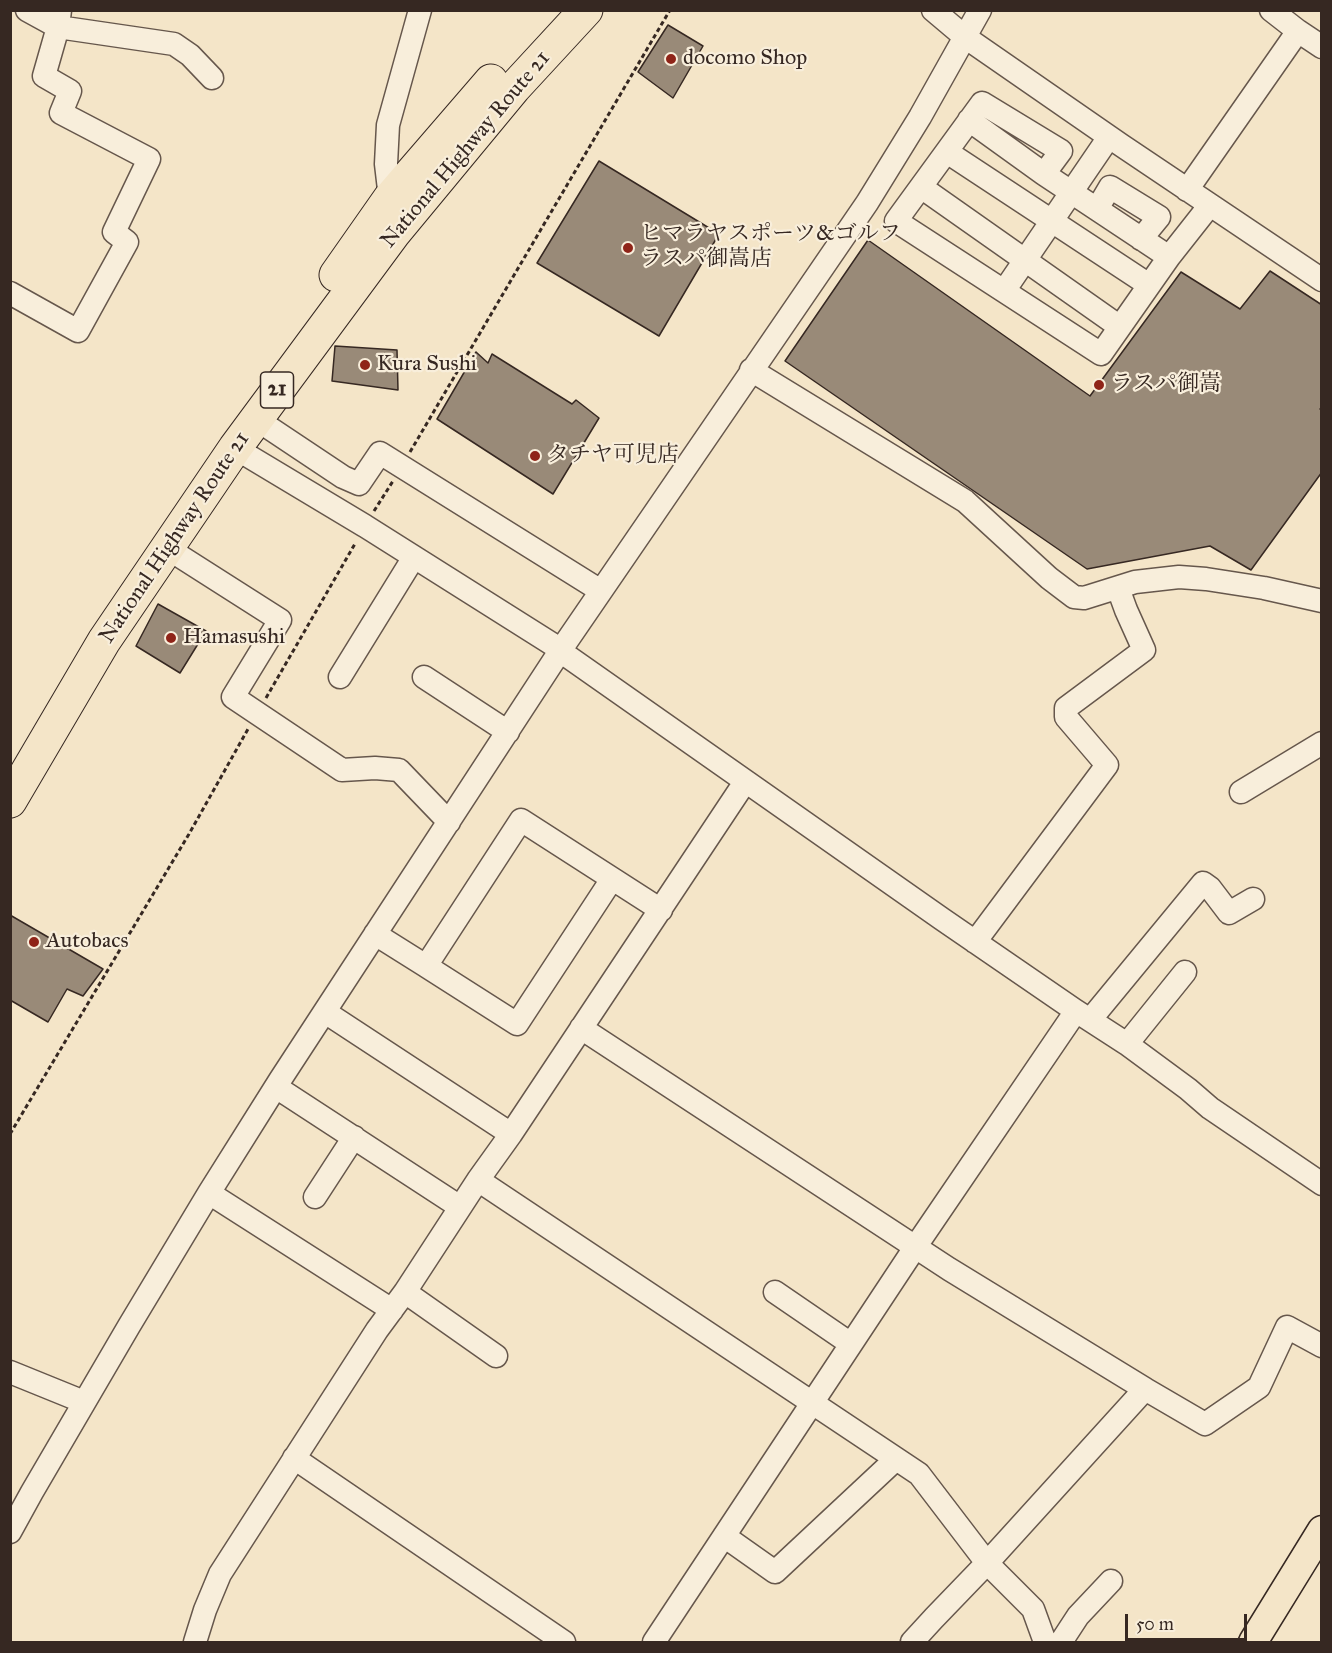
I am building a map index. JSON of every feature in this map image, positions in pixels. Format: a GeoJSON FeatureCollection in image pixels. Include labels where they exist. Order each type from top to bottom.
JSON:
{"type":"FeatureCollection","features":[{"type":"Feature","properties":{"kind":"highway","name":"National Highway Route 21"},"geometry":{"type":"LineString","coordinates":[[10,756],[95,622],[222,436],[390,198],[556,10]]}},
{"type":"Feature","properties":{"kind":"highway","name":"National Highway Route 21"},"geometry":{"type":"LineString","coordinates":[[10,801],[104,641],[256,419],[394,233],[514,88],[586,10]]}},
{"type":"Feature","properties":{"kind":"main road"},"geometry":{"type":"LineString","coordinates":[[1253,1642],[1322,1530]]}},
{"type":"Feature","properties":{"kind":"street"},"geometry":{"type":"LineString","coordinates":[[27,10],[168,43],[190,55],[212,78]]}},
{"type":"Feature","properties":{"kind":"street"},"geometry":{"type":"LineString","coordinates":[[390,198],[386,164],[388,125],[420,10]]}},
{"type":"Feature","properties":{"kind":"street"},"geometry":{"type":"LineString","coordinates":[[933,10],[965,37],[1322,280]]}},
{"type":"Feature","properties":{"kind":"street"},"geometry":{"type":"LineString","coordinates":[[10,1532],[84,1402],[209,1193],[276,1087],[560,651],[867,203],[920,117],[980,10]]}},
{"type":"Feature","properties":{"kind":"street"},"geometry":{"type":"LineString","coordinates":[[1271,10],[1322,47]]}},
{"type":"Feature","properties":{"kind":"street"},"geometry":{"type":"LineString","coordinates":[[10,293],[78,331],[127,242],[114,232],[148,159],[61,113],[70,91],[44,75],[59,19]]}},
{"type":"Feature","properties":{"kind":"street"},"geometry":{"type":"LineString","coordinates":[[1187,190],[1298,31]]}},
{"type":"Feature","properties":{"kind":"street"},"geometry":{"type":"LineString","coordinates":[[896,221],[982,103],[1061,151],[1044,174],[1169,257]]}},
{"type":"Feature","properties":{"kind":"street"},"geometry":{"type":"LineString","coordinates":[[1004,291],[1110,137]]}},
{"type":"Feature","properties":{"kind":"street"},"geometry":{"type":"LineString","coordinates":[[947,152],[1149,285]]}},
{"type":"Feature","properties":{"kind":"street"},"geometry":{"type":"LineString","coordinates":[[921,187],[1120,327]]}},
{"type":"Feature","properties":{"kind":"street"},"geometry":{"type":"LineString","coordinates":[[867,203],[1101,354],[1169,257],[1210,205]]}},
{"type":"Feature","properties":{"kind":"street"},"geometry":{"type":"LineString","coordinates":[[751,370],[965,501],[1049,578],[1074,597],[1084,598],[1135,582],[1179,577],[1264,588],[1322,601]]}},
{"type":"Feature","properties":{"kind":"street"},"geometry":{"type":"LineString","coordinates":[[256,419],[343,477],[359,484],[380,453],[601,591]]}},
{"type":"Feature","properties":{"kind":"street"},"geometry":{"type":"LineString","coordinates":[[235,448],[366,526],[552,644],[745,782],[975,942],[1127,1044],[1210,1108],[1322,1184]]}},
{"type":"Feature","properties":{"kind":"street"},"geometry":{"type":"LineString","coordinates":[[167,548],[280,620],[233,698],[342,770],[375,768],[399,770],[449,822]]}},
{"type":"Feature","properties":{"kind":"street"},"geometry":{"type":"LineString","coordinates":[[340,677],[414,556]]}},
{"type":"Feature","properties":{"kind":"street"},"geometry":{"type":"LineString","coordinates":[[975,942],[1107,765],[1066,717],[1066,708],[1144,650],[1118,588]]}},
{"type":"Feature","properties":{"kind":"street"},"geometry":{"type":"LineString","coordinates":[[424,677],[508,732]]}},
{"type":"Feature","properties":{"kind":"street"},"geometry":{"type":"LineString","coordinates":[[1241,792],[1322,743]]}},
{"type":"Feature","properties":{"kind":"street"},"geometry":{"type":"LineString","coordinates":[[195,1642],[220,1574],[294,1458],[377,1330],[405,1292],[478,1179],[511,1134],[745,782]]}},
{"type":"Feature","properties":{"kind":"street"},"geometry":{"type":"LineString","coordinates":[[426,966],[521,820],[661,910]]}},
{"type":"Feature","properties":{"kind":"street"},"geometry":{"type":"LineString","coordinates":[[375,934],[517,1024],[612,879]]}},
{"type":"Feature","properties":{"kind":"street"},"geometry":{"type":"LineString","coordinates":[[654,1642],[916,1246],[1083,1015],[1203,883],[1210,888],[1229,913],[1253,899]]}},
{"type":"Feature","properties":{"kind":"street"},"geometry":{"type":"LineString","coordinates":[[1127,1044],[1185,972]]}},
{"type":"Feature","properties":{"kind":"street"},"geometry":{"type":"LineString","coordinates":[[325,1012],[511,1134]]}},
{"type":"Feature","properties":{"kind":"street"},"geometry":{"type":"LineString","coordinates":[[581,1028],[916,1246],[1205,1424],[1259,1387],[1287,1328],[1322,1346]]}},
{"type":"Feature","properties":{"kind":"street"},"geometry":{"type":"LineString","coordinates":[[276,1087],[460,1207]]}},
{"type":"Feature","properties":{"kind":"street"},"geometry":{"type":"LineString","coordinates":[[315,1197],[354,1137]]}},
{"type":"Feature","properties":{"kind":"street"},"geometry":{"type":"LineString","coordinates":[[478,1179],[919,1474],[987,1563],[1033,1609],[1045,1642]]}},
{"type":"Feature","properties":{"kind":"street"},"geometry":{"type":"LineString","coordinates":[[209,1193],[392,1310]]}},
{"type":"Feature","properties":{"kind":"street"},"geometry":{"type":"LineString","coordinates":[[405,1292],[496,1356]]}},
{"type":"Feature","properties":{"kind":"street"},"geometry":{"type":"LineString","coordinates":[[775,1292],[851,1344]]}},
{"type":"Feature","properties":{"kind":"street"},"geometry":{"type":"LineString","coordinates":[[10,1372],[84,1402]]}},
{"type":"Feature","properties":{"kind":"street"},"geometry":{"type":"LineString","coordinates":[[912,1642],[1145,1389]]}},
{"type":"Feature","properties":{"kind":"street"},"geometry":{"type":"LineString","coordinates":[[294,1458],[564,1642]]}},
{"type":"Feature","properties":{"kind":"street"},"geometry":{"type":"LineString","coordinates":[[724,1536],[775,1572],[896,1459]]}},
{"type":"Feature","properties":{"kind":"street"},"geometry":{"type":"LineString","coordinates":[[1061,1642],[1078,1616],[1111,1581]]}},
{"type":"Feature","properties":{"kind":"path"},"geometry":{"type":"LineString","coordinates":[[10,1134],[189,834],[257,712],[670,10]]}},
{"type":"Feature","properties":{"kind":"building","name":"docomo Shop"},"geometry":{"type":"Polygon","coordinates":[[[668,25],[703,46],[673,98],[638,72],[668,25]]]}},
{"type":"Feature","properties":{"kind":"building","name":"ヒマラヤスポーツ&ゴルフ ラスパ御嵩店"},"geometry":{"type":"Polygon","coordinates":[[[599,161],[719,234],[659,336],[537,263],[599,161]]]}},
{"type":"Feature","properties":{"kind":"building"},"geometry":{"type":"Polygon","coordinates":[[[868,240],[1090,396],[1181,272],[1240,309],[1270,271],[1322,305],[1322,407],[1320,409],[1322,410],[1322,472],[1251,570],[1210,546],[1087,569],[785,361],[868,240]]]}},
{"type":"Feature","properties":{"kind":"building","name":"Kura Sushi"},"geometry":{"type":"Polygon","coordinates":[[[335,346],[397,350],[398,390],[332,381],[335,346]]]}},
{"type":"Feature","properties":{"kind":"building","name":"タチヤ可児店"},"geometry":{"type":"Polygon","coordinates":[[[476,352],[488,363],[492,354],[572,404],[576,400],[599,418],[553,494],[437,419],[476,352]]]}},
{"type":"Feature","properties":{"kind":"building","name":"Hamasushi"},"geometry":{"type":"Polygon","coordinates":[[[158,604],[206,631],[180,673],[136,646],[158,604]]]}},
{"type":"Feature","properties":{"kind":"building","name":"Autobacs"},"geometry":{"type":"Polygon","coordinates":[[[10,915],[103,969],[83,996],[67,989],[48,1022],[10,1000],[10,915]]]}},
{"type":"Feature","properties":{"kind":"place","name":"docomo Shop"},"geometry":{"type":"Point","coordinates":[671,59]}},
{"type":"Feature","properties":{"kind":"place","name":"ヒマラヤスポーツ&ゴルフ ラスパ御嵩店"},"geometry":{"type":"Point","coordinates":[628,248]}},
{"type":"Feature","properties":{"kind":"place","name":"Kura Sushi"},"geometry":{"type":"Point","coordinates":[365,365]}},
{"type":"Feature","properties":{"kind":"place","name":"ラスパ御嵩"},"geometry":{"type":"Point","coordinates":[1099,385]}},
{"type":"Feature","properties":{"kind":"place","name":"タチヤ可児店"},"geometry":{"type":"Point","coordinates":[535,456]}},
{"type":"Feature","properties":{"kind":"place","name":"Hamasushi"},"geometry":{"type":"Point","coordinates":[171,638]}},
{"type":"Feature","properties":{"kind":"place","name":"Autobacs"},"geometry":{"type":"Point","coordinates":[34,942]}}]}
